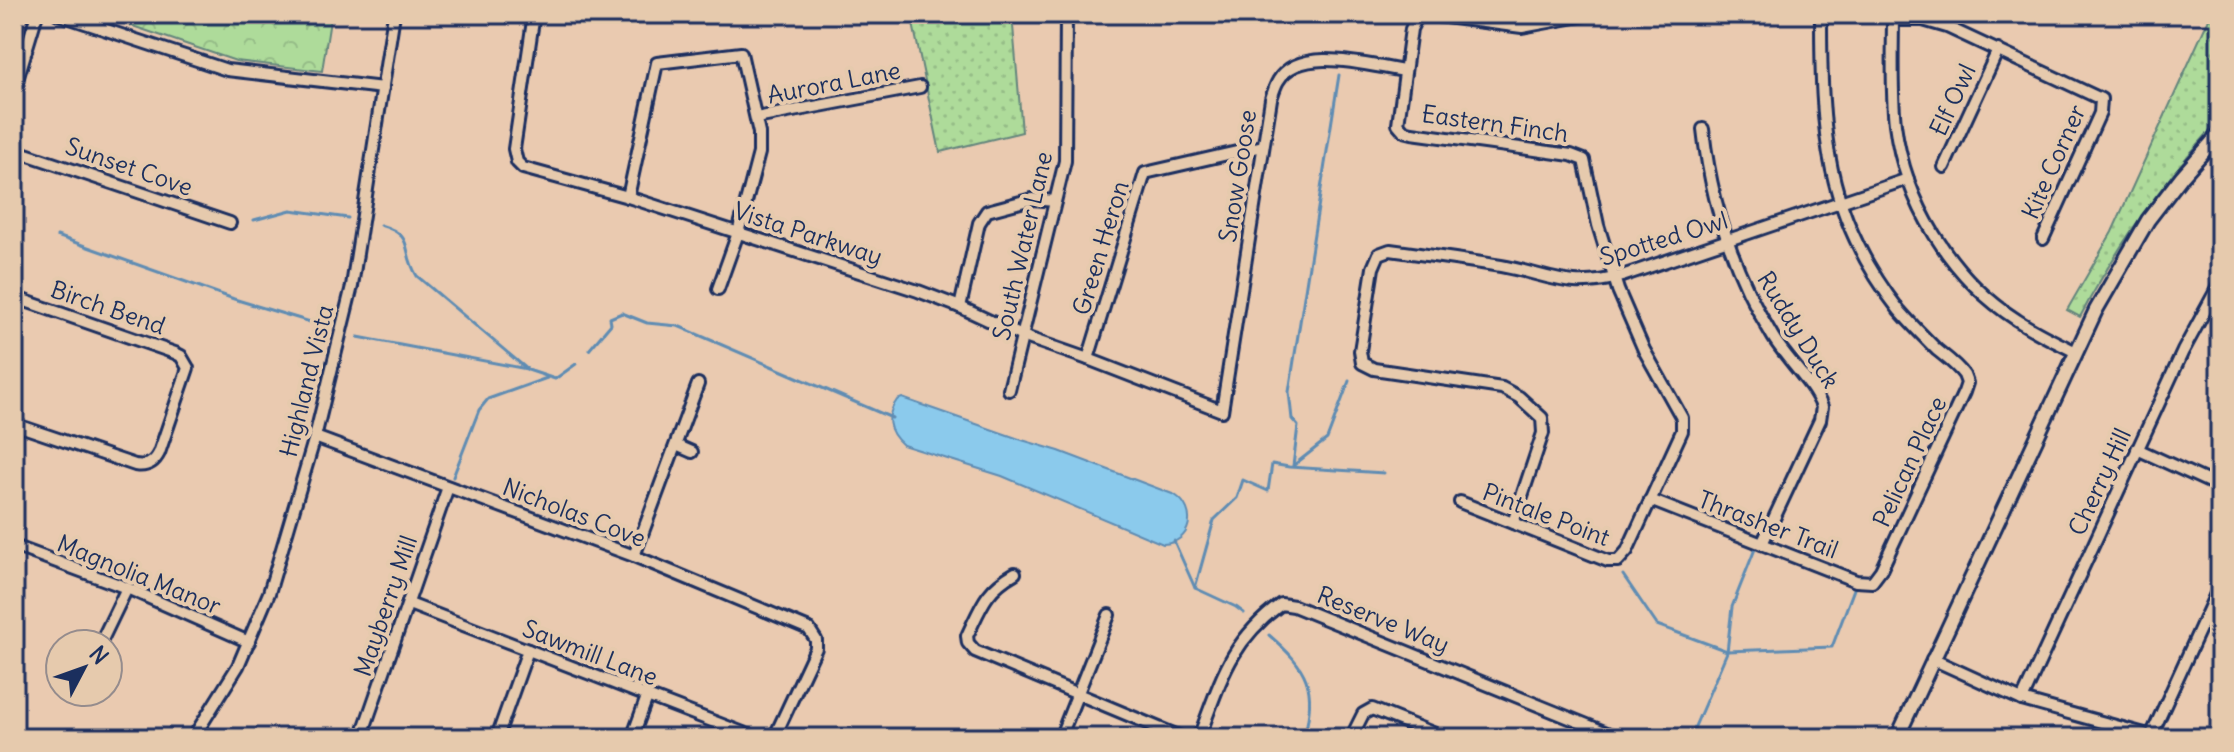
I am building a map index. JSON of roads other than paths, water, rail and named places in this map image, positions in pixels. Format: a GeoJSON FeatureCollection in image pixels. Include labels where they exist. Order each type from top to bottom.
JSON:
{"type":"FeatureCollection","features":[{"type":"Feature","properties":{"kind":"main road"},"geometry":{"type":"LineString","coordinates":[[1897,738],[2103,298],[2148,220],[2220,133]]}},
{"type":"Feature","properties":{"kind":"street"},"geometry":{"type":"LineString","coordinates":[[14,90],[37,14]]}},
{"type":"Feature","properties":{"kind":"street"},"geometry":{"type":"LineString","coordinates":[[58,14],[227,70],[383,88]]}},
{"type":"Feature","properties":{"kind":"street","name":"Highland Vista"},"geometry":{"type":"LineString","coordinates":[[193,738],[238,666],[269,593],[315,437],[352,286],[394,14]]}},
{"type":"Feature","properties":{"kind":"street","name":"Vista Parkway"},"geometry":{"type":"LineString","coordinates":[[534,14],[514,149],[517,162],[529,171],[628,197],[960,307],[1022,336],[1222,411]]}},
{"type":"Feature","properties":{"kind":"street","name":"South Water Lane"},"geometry":{"type":"LineString","coordinates":[[1009,390],[1067,148],[1066,14]]}},
{"type":"Feature","properties":{"kind":"street"},"geometry":{"type":"LineString","coordinates":[[1404,71],[1411,29],[1417,17],[1430,15],[1522,27],[1592,14]]}},
{"type":"Feature","properties":{"kind":"street","name":"Pelican Place"},"geometry":{"type":"LineString","coordinates":[[1821,14],[1821,103],[1824,132],[1840,202],[1866,259],[1890,298],[1921,334],[1962,371],[1967,383],[1880,573],[1872,582]]}},
{"type":"Feature","properties":{"kind":"street"},"geometry":{"type":"LineString","coordinates":[[1998,50],[1941,25],[1893,17],[1894,113],[1908,179],[1934,234],[1971,282],[2016,320],[2076,352]]}},
{"type":"Feature","properties":{"kind":"street","name":"Kite Corner"},"geometry":{"type":"LineString","coordinates":[[1998,50],[2096,95],[2101,101],[2102,109],[2043,239]]}},
{"type":"Feature","properties":{"kind":"street","name":"Elf Owl"},"geometry":{"type":"LineString","coordinates":[[1944,167],[1998,50]]}},
{"type":"Feature","properties":{"kind":"street"},"geometry":{"type":"LineString","coordinates":[[628,197],[657,63],[741,53],[756,118],[759,153],[738,233],[718,289]]}},
{"type":"Feature","properties":{"kind":"street","name":"Snow Goose"},"geometry":{"type":"LineString","coordinates":[[1222,411],[1271,99],[1279,78],[1292,67],[1312,60],[1404,71]]}},
{"type":"Feature","properties":{"kind":"street","name":"Eastern Finch"},"geometry":{"type":"LineString","coordinates":[[1404,71],[1397,117],[1400,128],[1412,133],[1575,155],[1584,160],[1614,279]]}},
{"type":"Feature","properties":{"kind":"street","name":"Aurora Lane"},"geometry":{"type":"LineString","coordinates":[[756,118],[920,87]]}},
{"type":"Feature","properties":{"kind":"street","name":"Ruddy Duck"},"geometry":{"type":"LineString","coordinates":[[1703,129],[1714,193],[1728,241],[1756,308],[1822,407],[1820,420],[1762,544]]}},
{"type":"Feature","properties":{"kind":"street","name":"Green Heron"},"geometry":{"type":"LineString","coordinates":[[1088,359],[1145,173],[1263,146]]}},
{"type":"Feature","properties":{"kind":"street","name":"Sunset Cove"},"geometry":{"type":"LineString","coordinates":[[14,150],[230,223]]}},
{"type":"Feature","properties":{"kind":"street","name":"Spotted Owl"},"geometry":{"type":"LineString","coordinates":[[1513,523],[1544,428],[1537,412],[1512,393],[1494,386],[1374,369],[1362,363],[1360,351],[1373,268],[1379,254],[1390,250],[1492,265],[1571,284],[1614,279],[1908,179]]}},
{"type":"Feature","properties":{"kind":"street"},"geometry":{"type":"LineString","coordinates":[[960,307],[979,223],[987,211],[1039,198],[1055,201]]}},
{"type":"Feature","properties":{"kind":"street"},"geometry":{"type":"LineString","coordinates":[[1614,279],[1644,350],[1683,421],[1682,431],[1650,500]]}},
{"type":"Feature","properties":{"kind":"street","name":"Cherry Hill"},"geometry":{"type":"LineString","coordinates":[[2022,700],[2189,337],[2220,283]]}},
{"type":"Feature","properties":{"kind":"street","name":"Birch Bend"},"geometry":{"type":"LineString","coordinates":[[14,297],[175,353],[185,362],[188,374],[159,453],[150,464],[135,465],[14,424]]}},
{"type":"Feature","properties":{"kind":"street"},"geometry":{"type":"LineString","coordinates":[[634,556],[698,384]]}},
{"type":"Feature","properties":{"kind":"street","name":"Nicholas Cove"},"geometry":{"type":"LineString","coordinates":[[315,437],[634,556],[805,626],[814,636],[816,648],[774,738]]}},
{"type":"Feature","properties":{"kind":"street"},"geometry":{"type":"LineString","coordinates":[[676,445],[692,452]]}},
{"type":"Feature","properties":{"kind":"street"},"geometry":{"type":"LineString","coordinates":[[2137,449],[2220,487]]}},
{"type":"Feature","properties":{"kind":"street","name":"Mayberry Mill"},"geometry":{"type":"LineString","coordinates":[[361,738],[448,487]]}},
{"type":"Feature","properties":{"kind":"street","name":"Thrasher Trail"},"geometry":{"type":"LineString","coordinates":[[1650,500],[1856,581],[1872,582]]}},
{"type":"Feature","properties":{"kind":"street","name":"Pintale Point"},"geometry":{"type":"LineString","coordinates":[[1460,502],[1608,561],[1618,561],[1625,556],[1650,500]]}},
{"type":"Feature","properties":{"kind":"street","name":"Magnolia Manor"},"geometry":{"type":"LineString","coordinates":[[14,546],[127,588],[249,642]]}},
{"type":"Feature","properties":{"kind":"street"},"geometry":{"type":"LineString","coordinates":[[1015,573],[990,590],[967,636],[968,643],[975,651],[1183,738]]}},
{"type":"Feature","properties":{"kind":"street"},"geometry":{"type":"LineString","coordinates":[[1932,659],[2022,700],[2155,737],[2220,585]]}},
{"type":"Feature","properties":{"kind":"street"},"geometry":{"type":"LineString","coordinates":[[108,628],[127,588]]}},
{"type":"Feature","properties":{"kind":"street","name":"Sawmill Lane"},"geometry":{"type":"LineString","coordinates":[[409,604],[756,738]]}},
{"type":"Feature","properties":{"kind":"street","name":"Reserve Way"},"geometry":{"type":"LineString","coordinates":[[1195,738],[1201,732],[1234,651],[1252,629],[1281,604],[1294,606],[1619,738]]}},
{"type":"Feature","properties":{"kind":"street"},"geometry":{"type":"LineString","coordinates":[[1060,738],[1109,615]]}},
{"type":"Feature","properties":{"kind":"street"},"geometry":{"type":"LineString","coordinates":[[497,737],[528,650]]}},
{"type":"Feature","properties":{"kind":"street"},"geometry":{"type":"LineString","coordinates":[[632,738],[647,697]]}},
{"type":"Feature","properties":{"kind":"street"},"geometry":{"type":"LineString","coordinates":[[1351,738],[1363,714],[1372,709],[1445,738]]}},
{"type":"Feature","properties":{"kind":"water"},"geometry":{"type":"Polygon","coordinates":[[[902,398],[1059,451],[1175,495],[1187,509],[1186,532],[1173,542],[1163,544],[1002,476],[903,445],[891,429],[889,418],[893,406],[902,398]]]}},
{"type":"Feature","properties":{"kind":"waterway"},"geometry":{"type":"LineString","coordinates":[[1293,466],[1298,426],[1292,419],[1289,392],[1339,75]]}},
{"type":"Feature","properties":{"kind":"waterway"},"geometry":{"type":"LineString","coordinates":[[254,220],[291,210],[348,218]]}},
{"type":"Feature","properties":{"kind":"waterway"},"geometry":{"type":"LineString","coordinates":[[380,225],[392,229],[403,239],[417,276],[528,370],[555,379],[576,364]]}},
{"type":"Feature","properties":{"kind":"waterway"},"geometry":{"type":"LineString","coordinates":[[57,236],[234,299],[327,327]]}},
{"type":"Feature","properties":{"kind":"waterway"},"geometry":{"type":"LineString","coordinates":[[589,350],[611,324],[610,318],[622,313],[647,323],[678,326],[892,418]]}},
{"type":"Feature","properties":{"kind":"waterway"},"geometry":{"type":"LineString","coordinates":[[358,337],[527,369]]}},
{"type":"Feature","properties":{"kind":"waterway"},"geometry":{"type":"LineString","coordinates":[[453,477],[479,410],[488,399],[547,378]]}},
{"type":"Feature","properties":{"kind":"waterway"},"geometry":{"type":"LineString","coordinates":[[1294,465],[1327,439],[1349,381]]}},
{"type":"Feature","properties":{"kind":"waterway"},"geometry":{"type":"LineString","coordinates":[[1244,613],[1195,588],[1214,520],[1237,498],[1243,480],[1268,491],[1272,464],[1384,473]]}},
{"type":"Feature","properties":{"kind":"waterway"},"geometry":{"type":"LineString","coordinates":[[1174,541],[1195,588]]}},
{"type":"Feature","properties":{"kind":"waterway"},"geometry":{"type":"LineString","coordinates":[[1690,738],[1727,652],[1732,607],[1755,549]]}},
{"type":"Feature","properties":{"kind":"waterway"},"geometry":{"type":"LineString","coordinates":[[1623,575],[1657,625],[1727,651],[1832,647],[1854,589]]}},
{"type":"Feature","properties":{"kind":"waterway"},"geometry":{"type":"LineString","coordinates":[[1269,635],[1293,658],[1306,680],[1310,705],[1304,738]]}}]}
